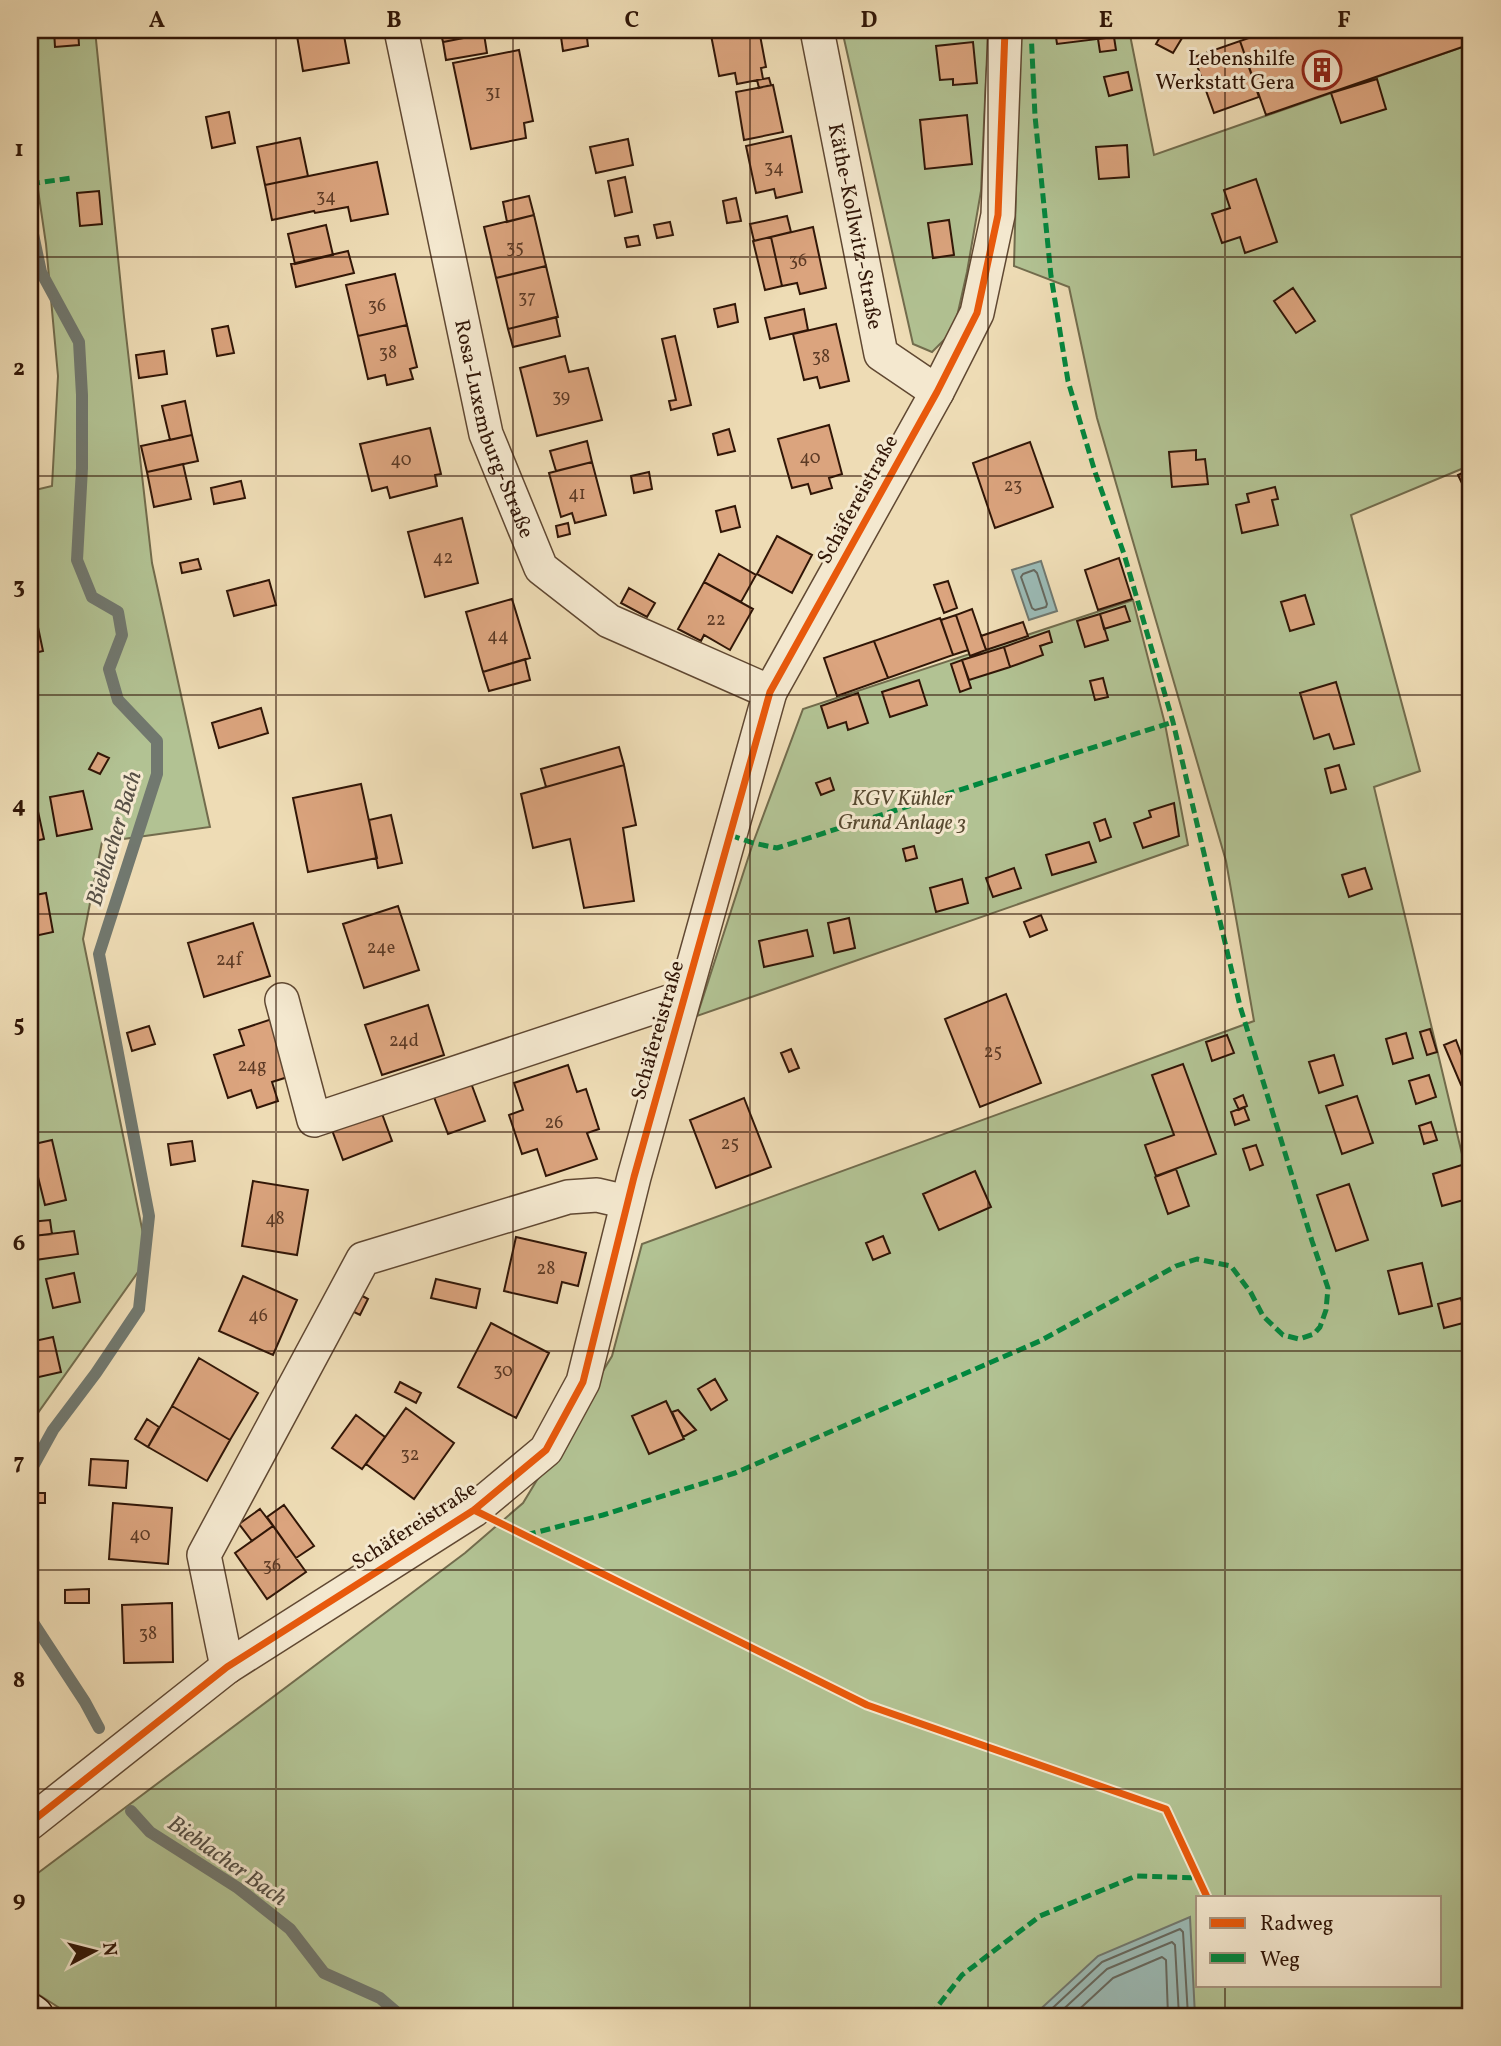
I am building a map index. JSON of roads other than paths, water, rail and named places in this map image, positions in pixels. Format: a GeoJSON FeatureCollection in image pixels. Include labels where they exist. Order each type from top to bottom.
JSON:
{"type":"FeatureCollection","features":[{"type":"Feature","properties":{"kind":"main road"},"geometry":{"type":"LineString","coordinates":[[30,2013],[34,2016]]}},
{"type":"Feature","properties":{"kind":"street","name":"Rosa-Luxemburg-Straße"},"geometry":{"type":"LineString","coordinates":[[401,30],[486,434],[541,568],[609,621],[770,692]]}},
{"type":"Feature","properties":{"kind":"street","name":"Käthe-Kollwitz-Straße"},"geometry":{"type":"LineString","coordinates":[[817,30],[881,354],[937,392]]}},
{"type":"Feature","properties":{"kind":"street","name":"Schäfereistraße"},"geometry":{"type":"LineString","coordinates":[[30,1823],[227,1667],[474,1510],[546,1450],[583,1381],[627,1202],[770,692],[937,392],[977,313],[998,215],[1005,30]]}},
{"type":"Feature","properties":{"kind":"street"},"geometry":{"type":"LineString","coordinates":[[282,1000],[314,1120],[684,997]]}},
{"type":"Feature","properties":{"kind":"street"},"geometry":{"type":"LineString","coordinates":[[227,1667],[204,1555],[363,1259],[568,1197],[597,1195],[627,1202]]}},
{"type":"Feature","properties":{"kind":"water"},"geometry":{"type":"Polygon","coordinates":[[[1041,561],[1057,611],[1029,620],[1012,570],[1041,561]]]}},
{"type":"Feature","properties":{"kind":"water"},"geometry":{"type":"Polygon","coordinates":[[[1190,1917],[1195,2016],[1033,2016],[1098,1956],[1190,1917]]]}},
{"type":"Feature","properties":{"kind":"waterway","name":"Bieblacher Bach"},"geometry":{"type":"LineString","coordinates":[[30,220],[41,272],[79,342],[82,468],[77,560],[92,597],[118,612],[122,635],[109,669],[118,700],[157,741],[157,774],[99,954],[149,1216],[139,1309],[53,1430],[32,1468],[30,1478]]}},
{"type":"Feature","properties":{"kind":"waterway","name":"Bieblacher Bach"},"geometry":{"type":"LineString","coordinates":[[30,1618],[99,1728]]}},
{"type":"Feature","properties":{"kind":"waterway","name":"Bieblacher Bach"},"geometry":{"type":"LineString","coordinates":[[131,1811],[150,1832],[238,1888],[290,1929],[324,1973],[380,1998],[401,2016]]}},
{"type":"Feature","properties":{"kind":"place","name":"Lebenshilfe Werkstatt Gera"},"geometry":{"type":"Point","coordinates":[1322,70]}},
{"type":"Feature","properties":{"kind":"park label","name":"KGV Kühler Grund Anlage 3"},"geometry":{"type":"Point","coordinates":[902,810]}}]}
